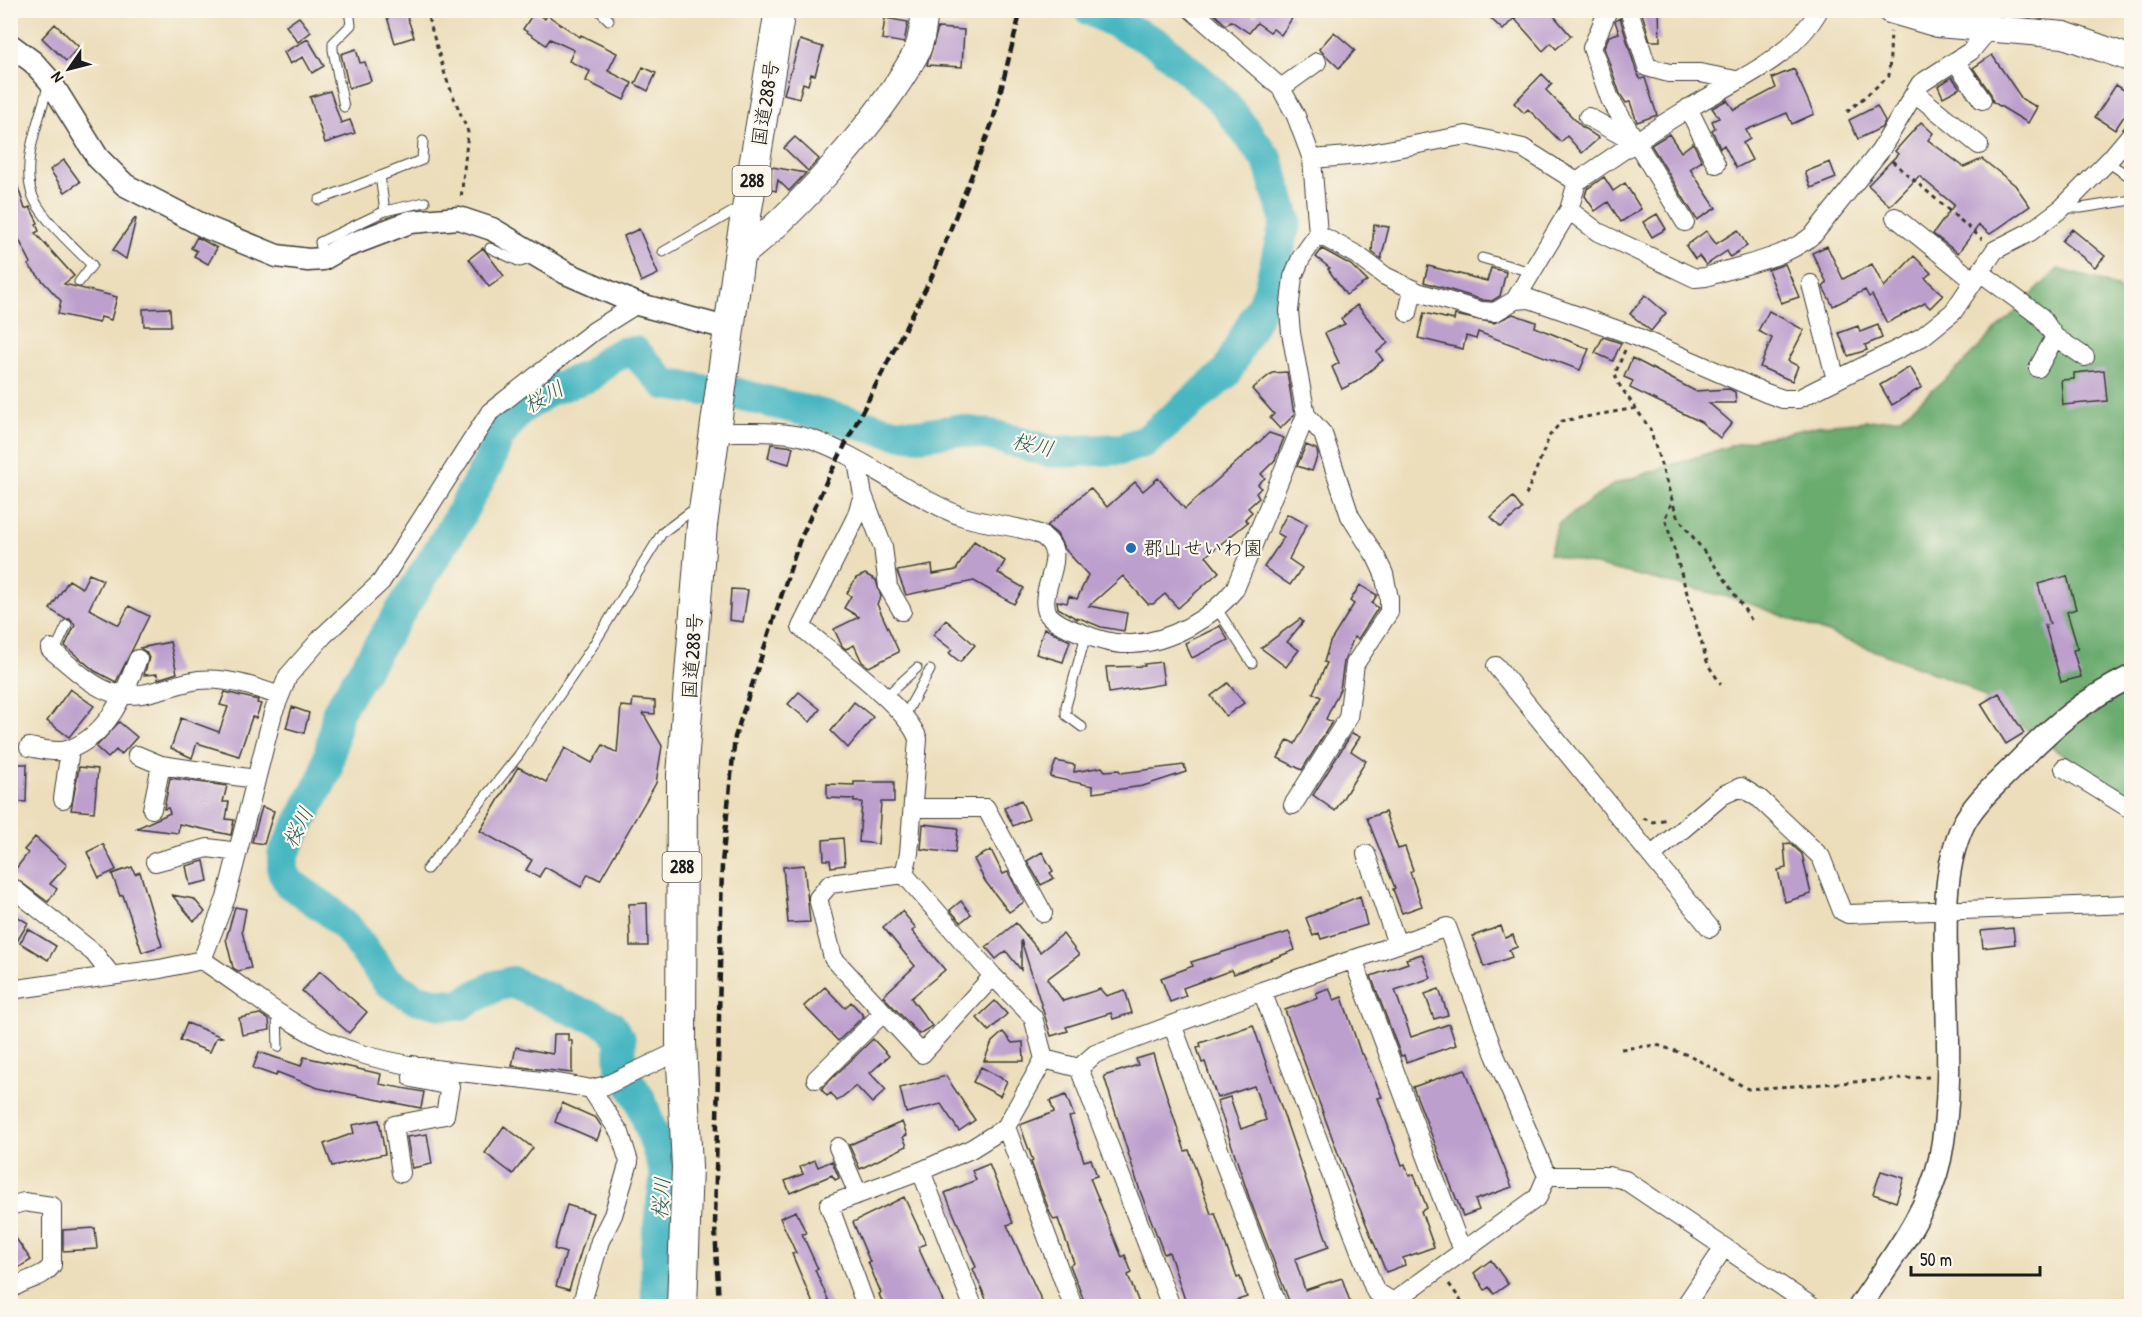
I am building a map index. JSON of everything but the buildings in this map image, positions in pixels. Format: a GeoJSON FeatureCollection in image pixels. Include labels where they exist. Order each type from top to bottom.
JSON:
{"type":"FeatureCollection","features":[{"type":"Feature","properties":{"kind":"highway","name":"国道288号"},"geometry":{"type":"LineString","coordinates":[[682,1306],[687,1167],[681,1050],[682,775],[705,502],[714,430],[739,257],[780,10]]}},
{"type":"Feature","properties":{"kind":"main road"},"geometry":{"type":"LineString","coordinates":[[739,257],[808,193],[860,132],[915,54],[922,33],[925,10]]}},
{"type":"Feature","properties":{"kind":"main road"},"geometry":{"type":"LineString","coordinates":[[1891,11],[1938,24],[2064,35],[2132,59]]}},
{"type":"Feature","properties":{"kind":"street"},"geometry":{"type":"LineString","coordinates":[[714,430],[809,438],[915,495],[958,515],[1044,537],[1052,547],[1055,560],[1044,608],[1052,618],[1086,635],[1115,643],[1146,642],[1168,636],[1217,609],[1235,589],[1242,575],[1306,415],[1300,370],[1290,333],[1289,310],[1293,277],[1301,258],[1318,234],[1312,159],[1296,116],[1281,88],[1192,10]]}},
{"type":"Feature","properties":{"kind":"street"},"geometry":{"type":"LineString","coordinates":[[1608,10],[1592,48],[1610,99],[1685,222]]}},
{"type":"Feature","properties":{"kind":"street"},"geometry":{"type":"LineString","coordinates":[[1629,10],[1647,67],[1669,74],[1700,73],[1736,80]]}},
{"type":"Feature","properties":{"kind":"street"},"geometry":{"type":"LineString","coordinates":[[1515,300],[1569,210],[1577,182],[1688,108],[1771,62],[1793,45],[1819,10]]}},
{"type":"Feature","properties":{"kind":"street"},"geometry":{"type":"LineString","coordinates":[[1569,210],[1598,232],[1695,278],[1757,262],[1804,243],[1814,234],[1880,151],[1920,84],[1971,51],[1990,28]]}},
{"type":"Feature","properties":{"kind":"street"},"geometry":{"type":"LineString","coordinates":[[10,45],[33,62],[50,81],[98,158],[125,185],[208,228],[277,256],[292,260],[323,259],[342,248],[410,222],[459,218],[492,229],[566,273],[728,340]]}},
{"type":"Feature","properties":{"kind":"street"},"geometry":{"type":"LineString","coordinates":[[1955,61],[1982,100]]}},
{"type":"Feature","properties":{"kind":"street"},"geometry":{"type":"LineString","coordinates":[[1281,88],[1317,62]]}},
{"type":"Feature","properties":{"kind":"street"},"geometry":{"type":"LineString","coordinates":[[1915,93],[1978,145]]}},
{"type":"Feature","properties":{"kind":"street"},"geometry":{"type":"LineString","coordinates":[[1688,108],[1716,164]]}},
{"type":"Feature","properties":{"kind":"street"},"geometry":{"type":"LineString","coordinates":[[1588,117],[1635,143]]}},
{"type":"Feature","properties":{"kind":"street"},"geometry":{"type":"LineString","coordinates":[[1318,234],[1358,255],[1385,276],[1413,289],[1481,311],[1494,312],[1515,300],[1530,299],[1632,334],[1783,399],[1798,399],[1922,337],[1953,312],[1995,250],[2030,232],[2062,208],[2132,133]]}},
{"type":"Feature","properties":{"kind":"street"},"geometry":{"type":"LineString","coordinates":[[1312,159],[1361,154],[1466,135],[1502,141],[1523,148],[1577,182]]}},
{"type":"Feature","properties":{"kind":"street"},"geometry":{"type":"LineString","coordinates":[[1895,217],[1977,277],[2041,317],[2055,337],[2085,357]]}},
{"type":"Feature","properties":{"kind":"street"},"geometry":{"type":"LineString","coordinates":[[1811,284],[1836,380]]}},
{"type":"Feature","properties":{"kind":"street"},"geometry":{"type":"LineString","coordinates":[[1408,313],[1413,289]]}},
{"type":"Feature","properties":{"kind":"street"},"geometry":{"type":"LineString","coordinates":[[202,960],[226,898],[255,779],[288,676],[316,644],[381,582],[490,412],[594,331],[637,304]]}},
{"type":"Feature","properties":{"kind":"street"},"geometry":{"type":"LineString","coordinates":[[2038,368],[2055,337]]}},
{"type":"Feature","properties":{"kind":"street"},"geometry":{"type":"LineString","coordinates":[[1293,804],[1348,717],[1355,664],[1389,612],[1384,574],[1350,516],[1323,434],[1306,415]]}},
{"type":"Feature","properties":{"kind":"street"},"geometry":{"type":"LineString","coordinates":[[857,462],[863,495],[883,547],[888,587],[902,611]]}},
{"type":"Feature","properties":{"kind":"street"},"geometry":{"type":"LineString","coordinates":[[863,495],[856,517],[801,627],[884,698],[914,728],[918,739],[909,853],[904,874]]}},
{"type":"Feature","properties":{"kind":"street"},"geometry":{"type":"LineString","coordinates":[[52,651],[101,688],[124,695],[200,680],[251,686],[280,696]]}},
{"type":"Feature","properties":{"kind":"street"},"geometry":{"type":"LineString","coordinates":[[29,747],[59,751],[70,749],[99,729],[118,708],[138,659]]}},
{"type":"Feature","properties":{"kind":"street"},"geometry":{"type":"LineString","coordinates":[[1496,666],[1710,928]]}},
{"type":"Feature","properties":{"kind":"street"},"geometry":{"type":"LineString","coordinates":[[1860,1306],[1923,1208],[1940,1158],[1948,1075],[1945,909],[1955,851],[1963,826],[1976,805],[2050,729],[2094,695],[2132,676]]}},
{"type":"Feature","properties":{"kind":"street"},"geometry":{"type":"LineString","coordinates":[[63,799],[70,749]]}},
{"type":"Feature","properties":{"kind":"street"},"geometry":{"type":"LineString","coordinates":[[137,755],[161,765],[255,779]]}},
{"type":"Feature","properties":{"kind":"street"},"geometry":{"type":"LineString","coordinates":[[152,809],[161,765]]}},
{"type":"Feature","properties":{"kind":"street"},"geometry":{"type":"LineString","coordinates":[[2064,768],[2132,810]]}},
{"type":"Feature","properties":{"kind":"street"},"geometry":{"type":"LineString","coordinates":[[1651,856],[1723,795],[1741,787],[1760,799],[1821,856],[1842,911],[1848,914],[2132,904]]}},
{"type":"Feature","properties":{"kind":"street"},"geometry":{"type":"LineString","coordinates":[[913,808],[986,808],[1043,913]]}},
{"type":"Feature","properties":{"kind":"street"},"geometry":{"type":"LineString","coordinates":[[155,862],[208,848],[238,852]]}},
{"type":"Feature","properties":{"kind":"street"},"geometry":{"type":"LineString","coordinates":[[1365,854],[1397,944]]}},
{"type":"Feature","properties":{"kind":"street"},"geometry":{"type":"LineString","coordinates":[[866,1306],[829,1204],[921,1171],[971,1149],[1006,1127],[1044,1059],[1033,1017],[904,874]]}},
{"type":"Feature","properties":{"kind":"street"},"geometry":{"type":"LineString","coordinates":[[904,874],[830,884],[818,898],[833,958],[922,1054],[993,975]]}},
{"type":"Feature","properties":{"kind":"street"},"geometry":{"type":"LineString","coordinates":[[10,886],[94,953],[112,975]]}},
{"type":"Feature","properties":{"kind":"street"},"geometry":{"type":"LineString","coordinates":[[1078,1068],[1095,1054],[1173,1027],[1262,991],[1353,958],[1447,927],[1495,1055],[1547,1176],[1538,1197],[1393,1304],[1375,1291],[1262,991]]}},
{"type":"Feature","properties":{"kind":"street"},"geometry":{"type":"LineString","coordinates":[[1353,958],[1457,1238],[1465,1251]]}},
{"type":"Feature","properties":{"kind":"street"},"geometry":{"type":"LineString","coordinates":[[10,990],[202,960],[277,1013],[314,1034],[357,1053],[413,1065],[599,1087],[681,1050]]}},
{"type":"Feature","properties":{"kind":"street"},"geometry":{"type":"LineString","coordinates":[[816,1079],[883,1013]]}},
{"type":"Feature","properties":{"kind":"street"},"geometry":{"type":"LineString","coordinates":[[1173,1027],[1278,1306]]}},
{"type":"Feature","properties":{"kind":"street"},"geometry":{"type":"LineString","coordinates":[[1044,1059],[1078,1068]]}},
{"type":"Feature","properties":{"kind":"street"},"geometry":{"type":"LineString","coordinates":[[400,1173],[394,1125],[445,1115],[450,1086],[412,1078],[413,1065]]}},
{"type":"Feature","properties":{"kind":"street"},"geometry":{"type":"LineString","coordinates":[[1078,1068],[1171,1306]]}},
{"type":"Feature","properties":{"kind":"street"},"geometry":{"type":"LineString","coordinates":[[581,1306],[595,1256],[616,1204],[629,1162],[620,1133],[599,1087]]}},
{"type":"Feature","properties":{"kind":"street"},"geometry":{"type":"LineString","coordinates":[[1006,1127],[1073,1306]]}},
{"type":"Feature","properties":{"kind":"street"},"geometry":{"type":"LineString","coordinates":[[838,1147],[858,1194]]}},
{"type":"Feature","properties":{"kind":"street"},"geometry":{"type":"LineString","coordinates":[[921,1171],[973,1306]]}},
{"type":"Feature","properties":{"kind":"street"},"geometry":{"type":"LineString","coordinates":[[1547,1176],[1608,1176],[1625,1180],[1723,1249],[1811,1306]]}},
{"type":"Feature","properties":{"kind":"street"},"geometry":{"type":"LineString","coordinates":[[10,1206],[24,1202],[52,1206],[52,1265],[47,1273],[20,1282],[10,1290]]}},
{"type":"Feature","properties":{"kind":"street"},"geometry":{"type":"LineString","coordinates":[[1685,1306],[1723,1249]]}},
{"type":"Feature","properties":{"kind":"lane"},"geometry":{"type":"LineString","coordinates":[[344,107],[333,43],[351,25],[349,10]]}},
{"type":"Feature","properties":{"kind":"lane"},"geometry":{"type":"LineString","coordinates":[[599,10],[609,20]]}},
{"type":"Feature","properties":{"kind":"lane"},"geometry":{"type":"LineString","coordinates":[[50,81],[31,154],[29,180],[33,196],[55,227],[92,265],[80,282]]}},
{"type":"Feature","properties":{"kind":"lane"},"geometry":{"type":"LineString","coordinates":[[319,200],[422,160],[423,141]]}},
{"type":"Feature","properties":{"kind":"lane"},"geometry":{"type":"LineString","coordinates":[[2107,162],[2132,178]]}},
{"type":"Feature","properties":{"kind":"lane"},"geometry":{"type":"LineString","coordinates":[[380,176],[385,211]]}},
{"type":"Feature","properties":{"kind":"lane"},"geometry":{"type":"LineString","coordinates":[[2062,208],[2081,208],[2132,200]]}},
{"type":"Feature","properties":{"kind":"lane"},"geometry":{"type":"LineString","coordinates":[[323,259],[320,242],[385,211],[425,202]]}},
{"type":"Feature","properties":{"kind":"lane"},"geometry":{"type":"LineString","coordinates":[[663,252],[748,202]]}},
{"type":"Feature","properties":{"kind":"lane"},"geometry":{"type":"LineString","coordinates":[[490,248],[520,262],[540,256]]}},
{"type":"Feature","properties":{"kind":"lane"},"geometry":{"type":"LineString","coordinates":[[1482,258],[1531,272]]}},
{"type":"Feature","properties":{"kind":"lane"},"geometry":{"type":"LineString","coordinates":[[427,869],[518,756],[594,644],[662,533],[705,502]]}},
{"type":"Feature","properties":{"kind":"lane"},"geometry":{"type":"LineString","coordinates":[[1217,609],[1252,663]]}},
{"type":"Feature","properties":{"kind":"lane"},"geometry":{"type":"LineString","coordinates":[[52,651],[67,625]]}},
{"type":"Feature","properties":{"kind":"lane"},"geometry":{"type":"LineString","coordinates":[[1082,727],[1066,715],[1086,635]]}},
{"type":"Feature","properties":{"kind":"lane"},"geometry":{"type":"LineString","coordinates":[[884,698],[917,668]]}},
{"type":"Feature","properties":{"kind":"lane"},"geometry":{"type":"LineString","coordinates":[[904,717],[930,670]]}},
{"type":"Feature","properties":{"kind":"lane"},"geometry":{"type":"LineString","coordinates":[[277,1013],[278,1047]]}},
{"type":"Feature","properties":{"kind":"path"},"geometry":{"type":"LineString","coordinates":[[426,10],[446,78],[468,132],[459,218]]}},
{"type":"Feature","properties":{"kind":"path"},"geometry":{"type":"LineString","coordinates":[[1847,112],[1889,76],[1891,11]]}},
{"type":"Feature","properties":{"kind":"path"},"geometry":{"type":"LineString","coordinates":[[1880,151],[1995,250]]}},
{"type":"Feature","properties":{"kind":"path"},"geometry":{"type":"LineString","coordinates":[[1632,334],[1616,374],[1626,397],[1650,429],[1677,516],[1752,621]]}},
{"type":"Feature","properties":{"kind":"path"},"geometry":{"type":"LineString","coordinates":[[1526,495],[1550,435],[1562,421],[1636,408]]}},
{"type":"Feature","properties":{"kind":"path"},"geometry":{"type":"LineString","coordinates":[[1671,502],[1665,518],[1708,665],[1721,684]]}},
{"type":"Feature","properties":{"kind":"path"},"geometry":{"type":"LineString","coordinates":[[1637,815],[1653,822],[1669,818]]}},
{"type":"Feature","properties":{"kind":"path"},"geometry":{"type":"LineString","coordinates":[[1621,1049],[1657,1045],[1668,1048],[1691,1056],[1748,1089],[1948,1075]]}},
{"type":"Feature","properties":{"kind":"path"},"geometry":{"type":"LineString","coordinates":[[1439,1270],[1465,1306]]}},
{"type":"Feature","properties":{"kind":"green space"},"geometry":{"type":"Polygon","coordinates":[[[2058,269],[2098,280],[2131,294],[2131,804],[1963,684],[1740,600],[1549,554],[1558,524],[1614,484],[1736,444],[1821,425],[1900,418],[1955,371],[2058,269]]]}},
{"type":"Feature","properties":{"kind":"waterway","name":"桜川"},"geometry":{"type":"LineString","coordinates":[[657,1306],[656,1247],[666,1174],[641,1101],[621,1069],[620,1040],[610,1025],[512,982],[495,986],[459,1005],[440,1004],[414,998],[387,981],[346,926],[328,910],[289,883],[283,871],[283,855],[326,772],[338,711],[454,526],[489,462],[498,438],[518,411],[549,390],[590,376],[608,360],[622,353],[635,352],[665,384],[704,390],[722,390],[895,433],[921,435],[956,430],[992,435],[1052,452],[1122,449],[1146,441],[1226,373],[1268,293],[1286,221],[1268,161],[1222,100],[1160,45],[1090,10]]}},
{"type":"Feature","properties":{"kind":"railway"},"geometry":{"type":"LineString","coordinates":[[719,1306],[715,1226],[722,863],[735,737],[799,542],[827,480],[932,276],[993,121],[1021,10]]}},
{"type":"Feature","properties":{"kind":"place","name":"郡山せいわ園"},"geometry":{"type":"Point","coordinates":[1131,548]}}]}
